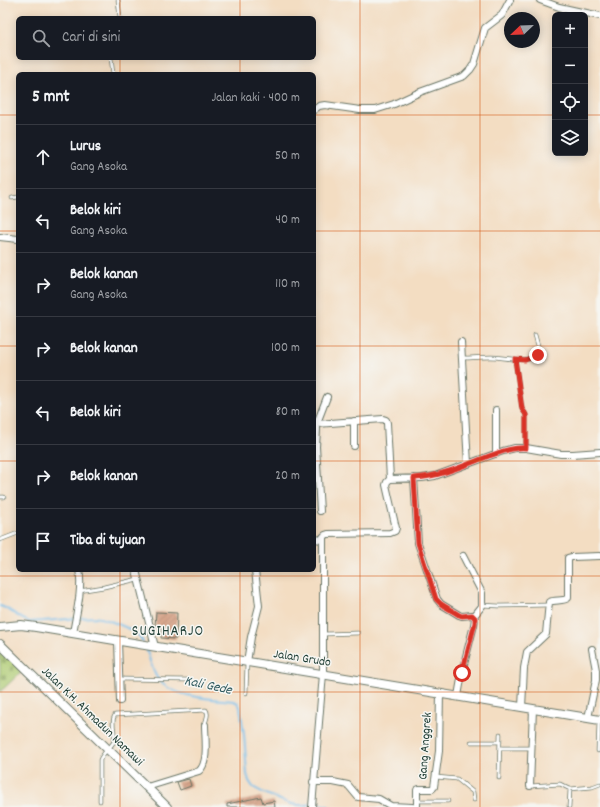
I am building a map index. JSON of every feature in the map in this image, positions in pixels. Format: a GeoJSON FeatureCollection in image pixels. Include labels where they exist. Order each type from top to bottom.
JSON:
{"type":"FeatureCollection","features":[{"type":"Feature","properties":{"kind":"street"},"geometry":{"type":"LineString","coordinates":[[316,108],[325,105],[360,110],[375,110],[464,76],[474,64],[485,28],[502,15],[510,0]]}},
{"type":"Feature","properties":{"kind":"street"},"geometry":{"type":"LineString","coordinates":[[540,0],[565,8],[600,16]]}},
{"type":"Feature","properties":{"kind":"street"},"geometry":{"type":"LineString","coordinates":[[0,237],[16,239]]}},
{"type":"Feature","properties":{"kind":"street"},"geometry":{"type":"LineString","coordinates":[[461,342],[468,464]]}},
{"type":"Feature","properties":{"kind":"street"},"geometry":{"type":"LineString","coordinates":[[320,511],[316,447],[317,424],[327,397]]}},
{"type":"Feature","properties":{"kind":"street"},"geometry":{"type":"LineString","coordinates":[[496,410],[496,454]]}},
{"type":"Feature","properties":{"kind":"street"},"geometry":{"type":"LineString","coordinates":[[312,807],[323,674],[323,537],[327,534],[390,533],[395,531],[396,528],[386,485],[390,479],[386,420],[317,424]]}},
{"type":"Feature","properties":{"kind":"street"},"geometry":{"type":"LineString","coordinates":[[354,421],[354,446]]}},
{"type":"Feature","properties":{"kind":"street"},"geometry":{"type":"LineString","coordinates":[[390,479],[435,476],[515,448],[526,448],[566,455],[600,452]]}},
{"type":"Feature","properties":{"kind":"street"},"geometry":{"type":"LineString","coordinates":[[414,478],[418,543],[436,599],[441,604],[459,615],[474,616]]}},
{"type":"Feature","properties":{"kind":"street"},"geometry":{"type":"LineString","coordinates":[[316,539],[323,540]]}},
{"type":"Feature","properties":{"kind":"street"},"geometry":{"type":"LineString","coordinates":[[458,696],[463,668],[475,623],[474,616],[482,605],[481,590],[463,556]]}},
{"type":"Feature","properties":{"kind":"street"},"geometry":{"type":"LineString","coordinates":[[522,707],[526,656],[528,651],[547,633],[548,602],[564,600],[567,598],[568,558],[600,556]]}},
{"type":"Feature","properties":{"kind":"street"},"geometry":{"type":"LineString","coordinates":[[73,633],[80,591],[79,572]]}},
{"type":"Feature","properties":{"kind":"street"},"geometry":{"type":"LineString","coordinates":[[136,572],[152,646]]}},
{"type":"Feature","properties":{"kind":"street"},"geometry":{"type":"LineString","coordinates":[[247,662],[251,637],[259,608],[255,572]]}},
{"type":"Feature","properties":{"kind":"street","name":"Jalan Grudo"},"geometry":{"type":"LineString","coordinates":[[0,626],[30,626],[600,720]]}},
{"type":"Feature","properties":{"kind":"street"},"geometry":{"type":"LineString","coordinates":[[118,641],[120,701]]}},
{"type":"Feature","properties":{"kind":"street","name":"Jalan K.H. Ahmadun Namawi"},"geometry":{"type":"LineString","coordinates":[[0,644],[167,807]]}},
{"type":"Feature","properties":{"kind":"street"},"geometry":{"type":"LineString","coordinates":[[588,718],[596,680],[596,670],[592,648]]}},
{"type":"Feature","properties":{"kind":"street","name":"Gang Anggrek"},"geometry":{"type":"LineString","coordinates":[[416,804],[417,790],[419,788],[433,789],[439,751],[440,694]]}},
{"type":"Feature","properties":{"kind":"street"},"geometry":{"type":"LineString","coordinates":[[530,786],[533,709]]}},
{"type":"Feature","properties":{"kind":"street"},"geometry":{"type":"LineString","coordinates":[[147,787],[202,769],[206,752],[205,725]]}},
{"type":"Feature","properties":{"kind":"street"},"geometry":{"type":"LineString","coordinates":[[313,782],[333,782],[350,787],[358,797],[379,799],[390,805],[412,807]]}},
{"type":"Feature","properties":{"kind":"lane"},"geometry":{"type":"LineString","coordinates":[[118,0],[120,16]]}},
{"type":"Feature","properties":{"kind":"lane"},"geometry":{"type":"LineString","coordinates":[[111,60],[113,72]]}},
{"type":"Feature","properties":{"kind":"lane"},"geometry":{"type":"LineString","coordinates":[[12,198],[16,197]]}},
{"type":"Feature","properties":{"kind":"lane"},"geometry":{"type":"LineString","coordinates":[[462,358],[489,357],[525,360],[540,353],[535,335]]}},
{"type":"Feature","properties":{"kind":"lane"},"geometry":{"type":"LineString","coordinates":[[515,359],[522,409],[526,414],[526,448]]}},
{"type":"Feature","properties":{"kind":"lane"},"geometry":{"type":"LineString","coordinates":[[0,540],[16,534]]}},
{"type":"Feature","properties":{"kind":"lane"},"geometry":{"type":"LineString","coordinates":[[80,591],[138,579]]}},
{"type":"Feature","properties":{"kind":"lane"},"geometry":{"type":"LineString","coordinates":[[482,605],[548,605]]}},
{"type":"Feature","properties":{"kind":"lane"},"geometry":{"type":"LineString","coordinates":[[323,634],[358,633]]}},
{"type":"Feature","properties":{"kind":"lane"},"geometry":{"type":"LineString","coordinates":[[246,693],[247,662]]}},
{"type":"Feature","properties":{"kind":"lane"},"geometry":{"type":"LineString","coordinates":[[119,679],[188,680]]}},
{"type":"Feature","properties":{"kind":"lane"},"geometry":{"type":"LineString","coordinates":[[100,802],[100,762],[102,755],[114,739],[113,717],[116,714],[205,710],[208,714],[205,725]]}},
{"type":"Feature","properties":{"kind":"lane"},"geometry":{"type":"LineString","coordinates":[[598,751],[600,720]]}},
{"type":"Feature","properties":{"kind":"lane"},"geometry":{"type":"LineString","coordinates":[[499,778],[500,734]]}},
{"type":"Feature","properties":{"kind":"lane"},"geometry":{"type":"LineString","coordinates":[[471,742],[500,742]]}},
{"type":"Feature","properties":{"kind":"lane"},"geometry":{"type":"LineString","coordinates":[[500,748],[531,748]]}},
{"type":"Feature","properties":{"kind":"lane"},"geometry":{"type":"LineString","coordinates":[[435,777],[458,779],[473,792],[474,800]]}},
{"type":"Feature","properties":{"kind":"lane"},"geometry":{"type":"LineString","coordinates":[[530,786],[559,784],[570,789],[592,787],[600,784]]}},
{"type":"Feature","properties":{"kind":"lane"},"geometry":{"type":"LineString","coordinates":[[568,807],[570,789]]}},
{"type":"Feature","properties":{"kind":"lane"},"geometry":{"type":"LineString","coordinates":[[416,804],[448,801]]}},
{"type":"Feature","properties":{"kind":"green space"},"geometry":{"type":"Polygon","coordinates":[[[0,648],[23,670],[0,692],[0,648]]]}},
{"type":"Feature","properties":{"kind":"building"},"geometry":{"type":"Polygon","coordinates":[[[156,612],[177,613],[176,639],[161,638],[161,626],[155,626],[156,612]]]}},
{"type":"Feature","properties":{"kind":"building"},"geometry":{"type":"Polygon","coordinates":[[[189,779],[191,786],[180,790],[177,782],[189,779]]]}},
{"type":"Feature","properties":{"kind":"building"},"geometry":{"type":"Polygon","coordinates":[[[261,797],[263,803],[274,801],[275,807],[227,807],[227,804],[261,797]]]}},
{"type":"Feature","properties":{"kind":"waterway","name":"Kali Gede"},"geometry":{"type":"LineString","coordinates":[[0,606],[30,622],[97,617],[129,629],[139,636],[143,642]]}},
{"type":"Feature","properties":{"kind":"waterway","name":"Kali Gede"},"geometry":{"type":"LineString","coordinates":[[146,647],[154,672],[164,685],[183,694],[234,701],[238,703],[240,707],[244,734],[247,774],[253,787],[288,803],[302,805],[321,804],[329,807]]}},
{"type":"Feature","properties":{"kind":"district","name":"SUGIHARJO"},"geometry":{"type":"Point","coordinates":[168,632]}},
{"type":"Feature","properties":{"kind":"route"},"geometry":{"type":"LineString","coordinates":[[462,673],[475,620],[474,616],[472,615],[459,615],[441,604],[436,599],[418,543],[414,478],[435,476],[503,451],[515,448],[526,448],[526,414],[522,409],[515,359],[525,360],[538,355]]}}]}
